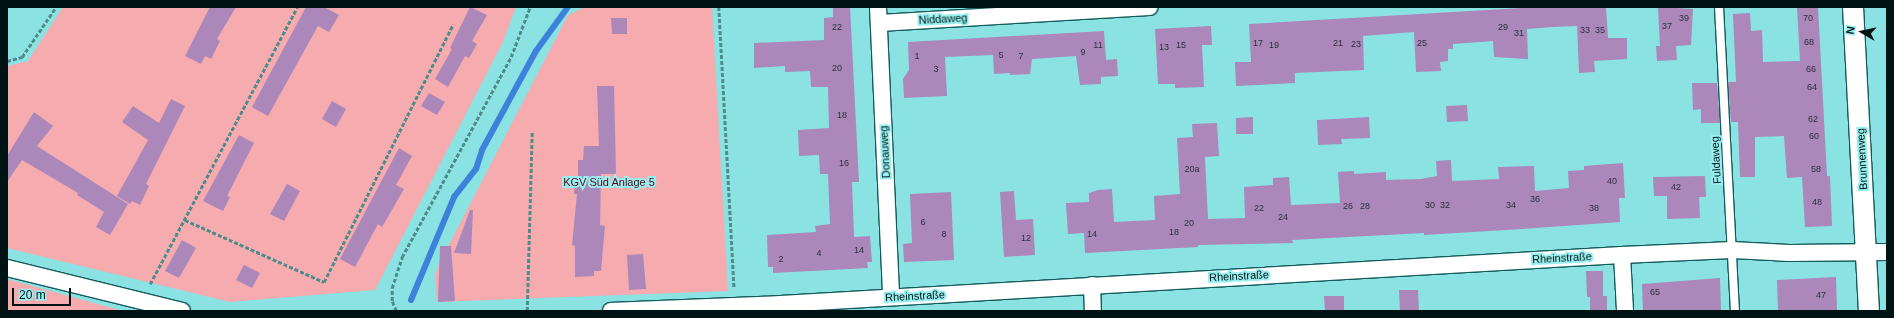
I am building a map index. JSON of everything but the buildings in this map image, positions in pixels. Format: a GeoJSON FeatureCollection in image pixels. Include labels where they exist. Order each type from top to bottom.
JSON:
{"type":"FeatureCollection","features":[{"type":"Feature","properties":{"kind":"street","name":"Niddaweg"},"geometry":{"type":"LineString","coordinates":[[879,15],[1150,7]]}},
{"type":"Feature","properties":{"kind":"street","name":"Brunnenweg"},"geometry":{"type":"LineString","coordinates":[[1853,7],[1867,250],[1869,311]]}},
{"type":"Feature","properties":{"kind":"street","name":"Donauweg"},"geometry":{"type":"LineString","coordinates":[[879,15],[891,298]]}},
{"type":"Feature","properties":{"kind":"street","name":"Rheinstraße"},"geometry":{"type":"LineString","coordinates":[[611,311],[734,306],[763,308],[860,305],[891,298],[1622,255],[1732,250],[1789,253],[1867,250],[1887,252]]}},
{"type":"Feature","properties":{"kind":"street"},"geometry":{"type":"LineString","coordinates":[[1622,255],[1625,311]]}},
{"type":"Feature","properties":{"kind":"street"},"geometry":{"type":"LineString","coordinates":[[7,268],[182,311]]}},
{"type":"Feature","properties":{"kind":"street"},"geometry":{"type":"LineString","coordinates":[[1092,285],[1094,311]]}},
{"type":"Feature","properties":{"kind":"lane","name":"Fuldaweg"},"geometry":{"type":"LineString","coordinates":[[1719,7],[1735,311]]}},
{"type":"Feature","properties":{"kind":"path"},"geometry":{"type":"LineString","coordinates":[[7,61],[22,57],[56,7]]}},
{"type":"Feature","properties":{"kind":"path"},"geometry":{"type":"LineString","coordinates":[[141,301],[297,7]]}},
{"type":"Feature","properties":{"kind":"path"},"geometry":{"type":"LineString","coordinates":[[396,311],[392,301],[392,288],[402,257],[510,57],[530,7]]}},
{"type":"Feature","properties":{"kind":"path"},"geometry":{"type":"LineString","coordinates":[[718,7],[734,306]]}},
{"type":"Feature","properties":{"kind":"path"},"geometry":{"type":"LineString","coordinates":[[185,220],[324,282],[452,24]]}},
{"type":"Feature","properties":{"kind":"path"},"geometry":{"type":"LineString","coordinates":[[527,311],[532,131]]}},
{"type":"Feature","properties":{"kind":"green space"},"geometry":{"type":"Polygon","coordinates":[[[63,7],[516,7],[503,42],[375,290],[230,302],[7,248],[7,66],[28,61],[63,7]]]}},
{"type":"Feature","properties":{"kind":"green space","name":"KGV Süd Anlage 5"},"geometry":{"type":"Polygon","coordinates":[[[585,7],[712,7],[728,291],[437,302],[435,274],[439,264],[568,15],[585,7]]]}},
{"type":"Feature","properties":{"kind":"green space"},"geometry":{"type":"Polygon","coordinates":[[[7,279],[123,311],[7,311],[7,279]]]}},
{"type":"Feature","properties":{"kind":"waterway"},"geometry":{"type":"LineString","coordinates":[[411,300],[454,197],[476,169],[482,150],[536,51],[568,7]]}}]}
